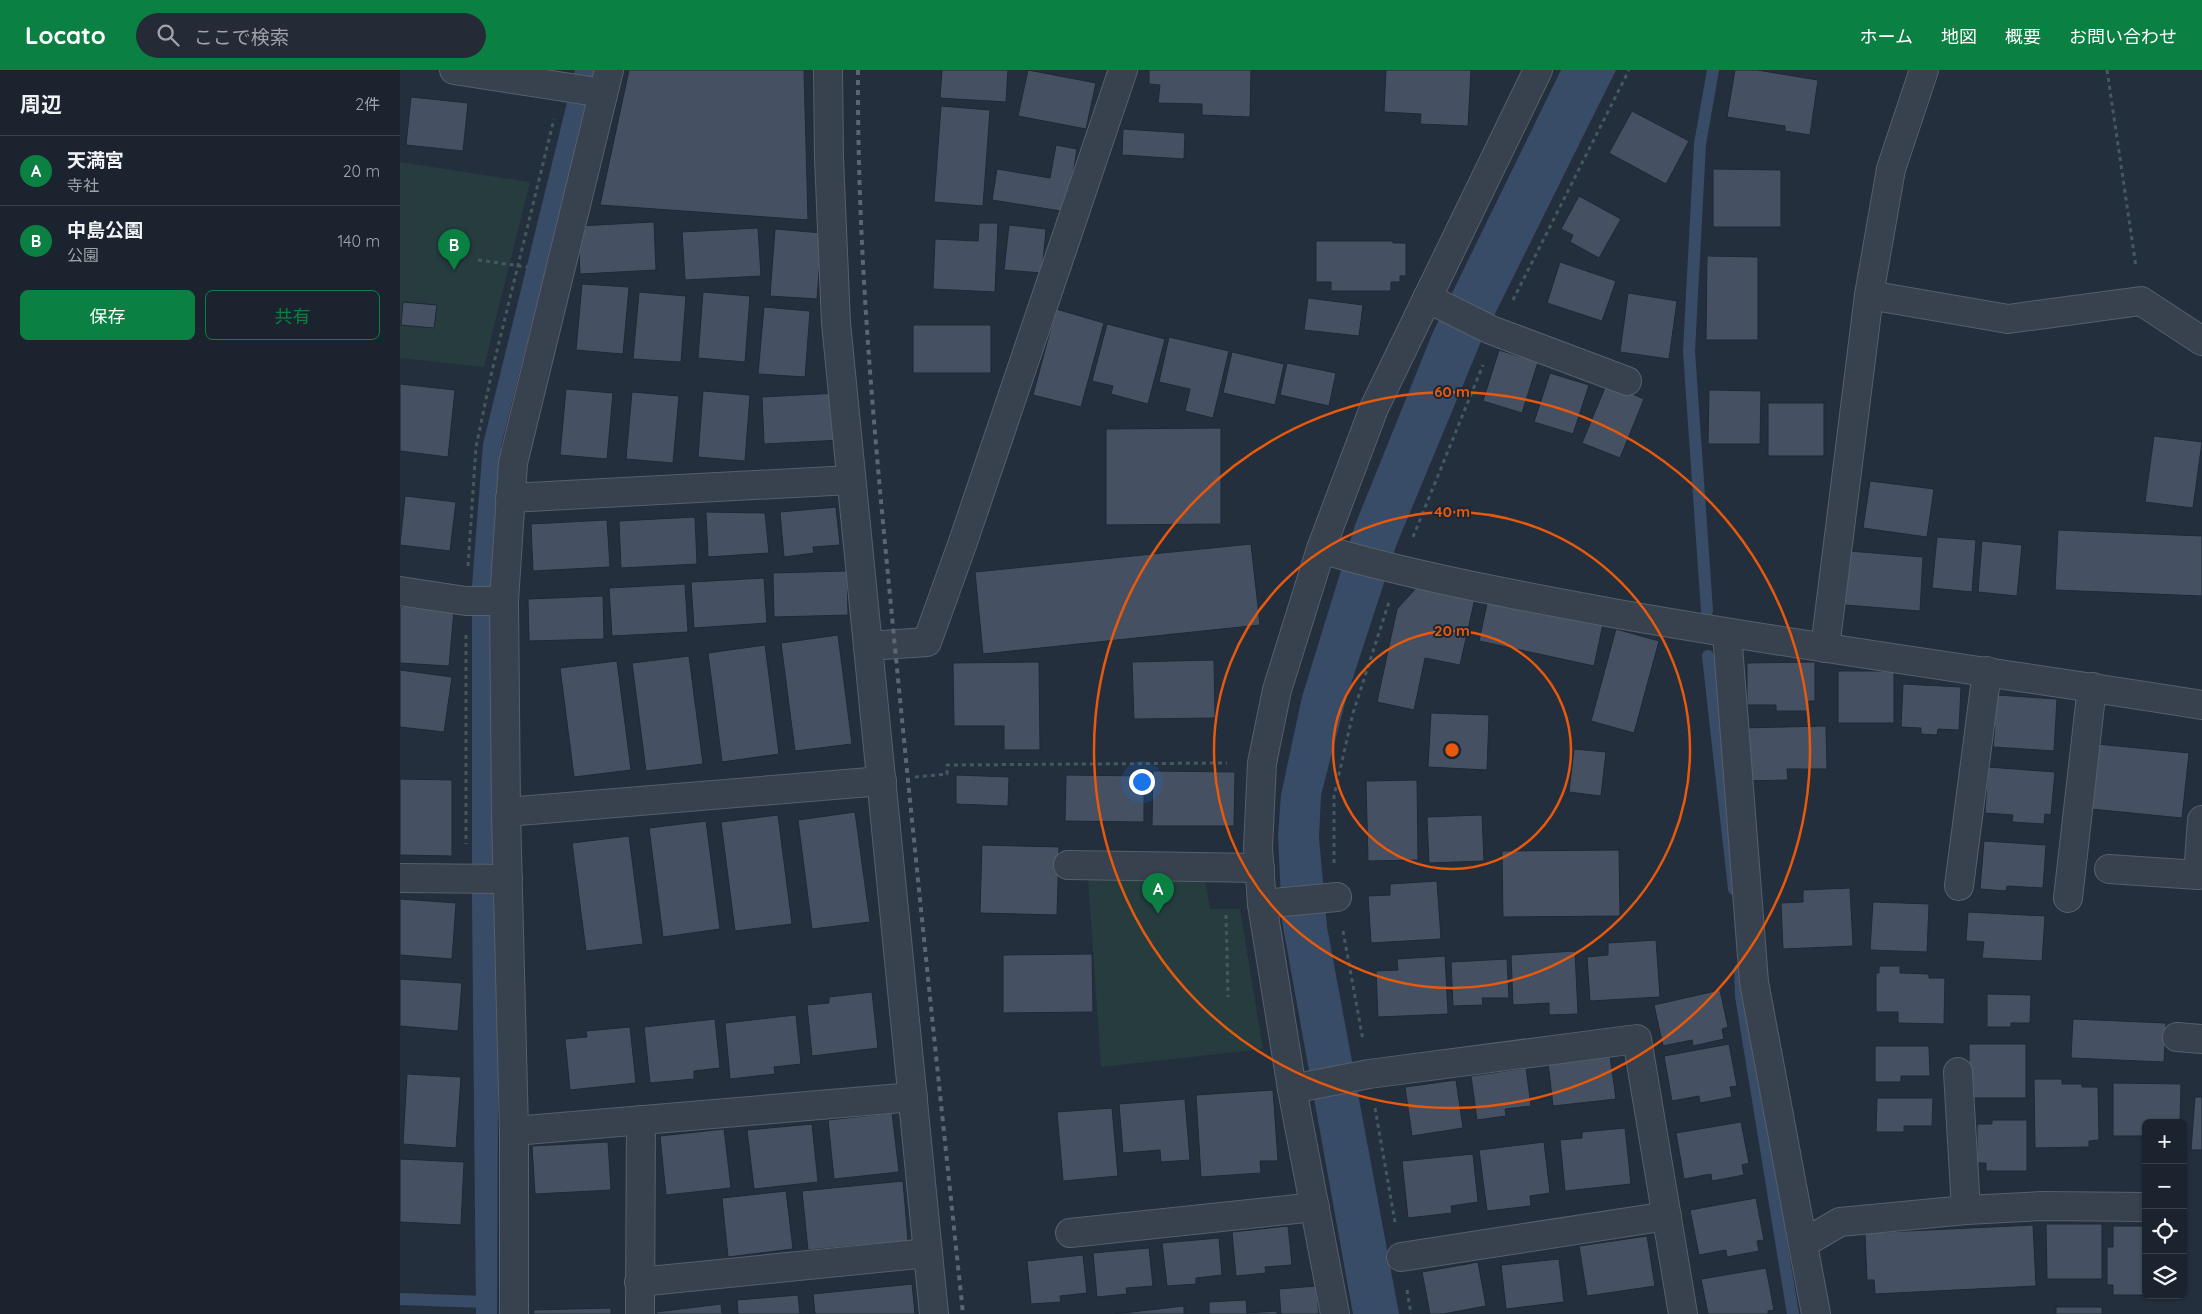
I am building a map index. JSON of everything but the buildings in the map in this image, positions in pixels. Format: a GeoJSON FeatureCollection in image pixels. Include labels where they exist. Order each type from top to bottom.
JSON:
{"type":"FeatureCollection","features":[{"type":"Feature","properties":{"kind":"street"},"geometry":{"type":"LineString","coordinates":[[454,70],[592,85],[513,463],[510,498],[482,601],[506,812],[504,879],[514,1131],[514,1314]]}},
{"type":"Feature","properties":{"kind":"street"},"geometry":{"type":"LineString","coordinates":[[828,70],[829,158],[836,322],[934,1314]]}},
{"type":"Feature","properties":{"kind":"street"},"geometry":{"type":"LineString","coordinates":[[868,646],[927,642],[963,542],[1123,70]]}},
{"type":"Feature","properties":{"kind":"street"},"geometry":{"type":"LineString","coordinates":[[1335,1314],[1315,1207],[1299,1088],[1269,904],[1260,868],[1258,848],[1262,763],[1277,690],[1331,552],[1374,408],[1434,302],[1538,70]]}},
{"type":"Feature","properties":{"kind":"street"},"geometry":{"type":"LineString","coordinates":[[1825,648],[1869,295],[1891,169],[1924,70]]}},
{"type":"Feature","properties":{"kind":"street"},"geometry":{"type":"LineString","coordinates":[[1869,295],[2008,318],[2140,301],[2202,341]]}},
{"type":"Feature","properties":{"kind":"street"},"geometry":{"type":"LineString","coordinates":[[1434,302],[1491,330],[1627,381]]}},
{"type":"Feature","properties":{"kind":"street"},"geometry":{"type":"LineString","coordinates":[[510,498],[851,480]]}},
{"type":"Feature","properties":{"kind":"street"},"geometry":{"type":"LineString","coordinates":[[1331,552],[1395,570],[1550,602],[1727,633],[2202,705]]}},
{"type":"Feature","properties":{"kind":"street"},"geometry":{"type":"LineString","coordinates":[[400,591],[482,601]]}},
{"type":"Feature","properties":{"kind":"street"},"geometry":{"type":"LineString","coordinates":[[1727,633],[1754,982],[1816,1314]]}},
{"type":"Feature","properties":{"kind":"street"},"geometry":{"type":"LineString","coordinates":[[1959,886],[1987,671]]}},
{"type":"Feature","properties":{"kind":"street"},"geometry":{"type":"LineString","coordinates":[[2068,898],[2092,688]]}},
{"type":"Feature","properties":{"kind":"street"},"geometry":{"type":"LineString","coordinates":[[506,812],[882,781]]}},
{"type":"Feature","properties":{"kind":"street"},"geometry":{"type":"LineString","coordinates":[[2109,869],[2200,875],[2202,820]]}},
{"type":"Feature","properties":{"kind":"street"},"geometry":{"type":"LineString","coordinates":[[1068,865],[1260,868]]}},
{"type":"Feature","properties":{"kind":"street"},"geometry":{"type":"LineString","coordinates":[[400,878],[504,879]]}},
{"type":"Feature","properties":{"kind":"street"},"geometry":{"type":"LineString","coordinates":[[1269,904],[1332,897]]}},
{"type":"Feature","properties":{"kind":"street"},"geometry":{"type":"LineString","coordinates":[[1299,1088],[1364,1076],[1637,1038],[1683,1314]]}},
{"type":"Feature","properties":{"kind":"street"},"geometry":{"type":"LineString","coordinates":[[1958,1072],[1966,1210]]}},
{"type":"Feature","properties":{"kind":"street"},"geometry":{"type":"LineString","coordinates":[[514,1131],[913,1097]]}},
{"type":"Feature","properties":{"kind":"street"},"geometry":{"type":"LineString","coordinates":[[640,1314],[641,1120]]}},
{"type":"Feature","properties":{"kind":"street"},"geometry":{"type":"LineString","coordinates":[[1804,1244],[1840,1222],[1966,1210],[2042,1206],[2142,1207]]}},
{"type":"Feature","properties":{"kind":"street"},"geometry":{"type":"LineString","coordinates":[[1070,1233],[1315,1207]]}},
{"type":"Feature","properties":{"kind":"street"},"geometry":{"type":"LineString","coordinates":[[1401,1257],[1667,1216]]}},
{"type":"Feature","properties":{"kind":"street"},"geometry":{"type":"LineString","coordinates":[[639,1282],[928,1253]]}},
{"type":"Feature","properties":{"kind":"path"},"geometry":{"type":"LineString","coordinates":[[2107,70],[2140,301]]}},
{"type":"Feature","properties":{"kind":"path"},"geometry":{"type":"LineString","coordinates":[[478,260],[525,266]]}},
{"type":"Feature","properties":{"kind":"path"},"geometry":{"type":"LineString","coordinates":[[1395,570],[1352,713],[1334,796],[1332,897],[1364,1076],[1412,1314]]}},
{"type":"Feature","properties":{"kind":"path"},"geometry":{"type":"LineString","coordinates":[[468,879],[482,601]]}},
{"type":"Feature","properties":{"kind":"path"},"geometry":{"type":"LineString","coordinates":[[882,781],[947,774],[947,766],[1262,763]]}},
{"type":"Feature","properties":{"kind":"path"},"geometry":{"type":"LineString","coordinates":[[1225,867],[1228,997]]}},
{"type":"Feature","properties":{"kind":"green space"},"geometry":{"type":"Polygon","coordinates":[[[400,162],[530,182],[484,367],[400,358],[400,162]]]}},
{"type":"Feature","properties":{"kind":"green space"},"geometry":{"type":"Polygon","coordinates":[[[1204,875],[1210,909],[1240,909],[1263,1049],[1101,1067],[1088,877],[1204,875]]]}},
{"type":"Feature","properties":{"kind":"water"},"geometry":{"type":"Polygon","coordinates":[[[575,70],[596,70],[501,446],[496,588],[499,881],[497,1314],[476,1314],[472,900],[472,586],[483,444],[575,70]]]}},
{"type":"Feature","properties":{"kind":"water"},"geometry":{"type":"Polygon","coordinates":[[[1561,70],[1616,70],[1480,344],[1396,546],[1346,699],[1321,795],[1319,838],[1327,927],[1399,1314],[1353,1314],[1282,921],[1278,836],[1281,795],[1302,697],[1355,525],[1433,332],[1561,70]]]}},
{"type":"Feature","properties":{"kind":"waterway"},"geometry":{"type":"LineString","coordinates":[[1707,611],[1689,351],[1700,144],[1713,70]]}},
{"type":"Feature","properties":{"kind":"waterway"},"geometry":{"type":"LineString","coordinates":[[1708,656],[1734,889]]}},
{"type":"Feature","properties":{"kind":"waterway"},"geometry":{"type":"LineString","coordinates":[[1740,969],[1741,996],[1793,1314]]}},
{"type":"Feature","properties":{"kind":"waterway"},"geometry":{"type":"LineString","coordinates":[[400,1299],[484,1302]]}},
{"type":"Feature","properties":{"kind":"railway"},"geometry":{"type":"LineString","coordinates":[[858,70],[858,140],[868,349],[886,557],[963,1314]]}},
{"type":"Feature","properties":{"kind":"place","name":"中島公園"},"geometry":{"type":"Point","coordinates":[454,270]}},
{"type":"Feature","properties":{"kind":"place","name":"天満宮"},"geometry":{"type":"Point","coordinates":[1158,914]}}]}
